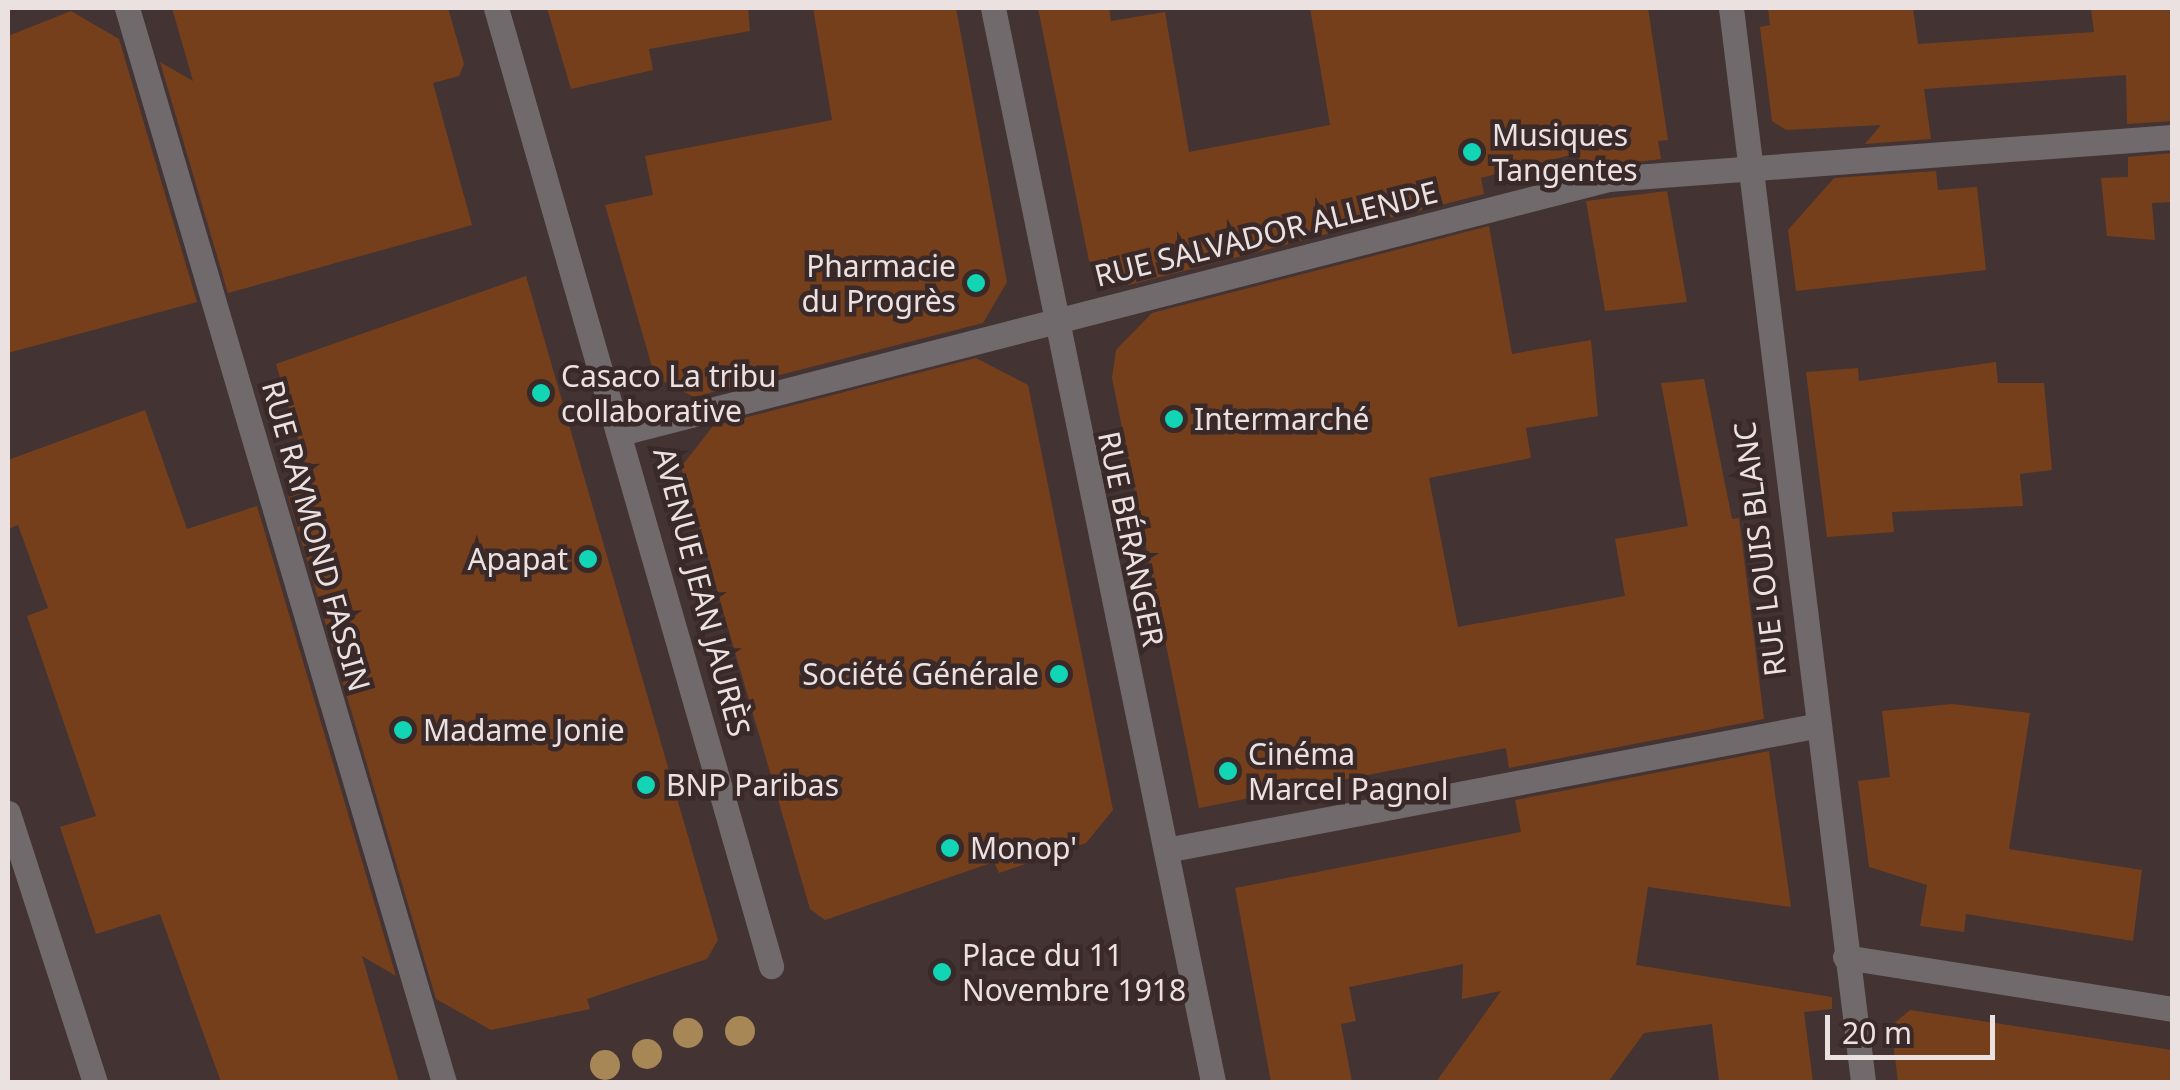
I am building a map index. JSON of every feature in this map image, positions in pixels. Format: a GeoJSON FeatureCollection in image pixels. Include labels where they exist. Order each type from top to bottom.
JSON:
{"type":"FeatureCollection","features":[{"type":"Feature","properties":{"kind":"street","name":"RUE RAYMOND FASSIN"},"geometry":{"type":"LineString","coordinates":[[127,8],[444,1082]]}},
{"type":"Feature","properties":{"kind":"street","name":"AVENUE JEAN JAURÈS"},"geometry":{"type":"LineString","coordinates":[[496,8],[624,432],[771,966]]}},
{"type":"Feature","properties":{"kind":"street","name":"RUE BÉRANGER"},"geometry":{"type":"LineString","coordinates":[[993,8],[1214,1082]]}},
{"type":"Feature","properties":{"kind":"street","name":"RUE LOUIS BLANC"},"geometry":{"type":"LineString","coordinates":[[1730,8],[1745,167],[1814,726],[1863,1082]]}},
{"type":"Feature","properties":{"kind":"street","name":"RUE SALVADOR ALLENDE"},"geometry":{"type":"LineString","coordinates":[[624,432],[1608,179],[2172,137]]}},
{"type":"Feature","properties":{"kind":"street"},"geometry":{"type":"LineString","coordinates":[[1166,850],[1814,726]]}},
{"type":"Feature","properties":{"kind":"street"},"geometry":{"type":"LineString","coordinates":[[8,813],[96,1082]]}},
{"type":"Feature","properties":{"kind":"street"},"geometry":{"type":"LineString","coordinates":[[1846,956],[2172,1009]]}},
{"type":"Feature","properties":{"kind":"building"},"geometry":{"type":"Polygon","coordinates":[[[172,8],[448,8],[464,64],[459,76],[433,83],[472,225],[228,293],[160,62],[193,81],[172,8]]]}},
{"type":"Feature","properties":{"kind":"building"},"geometry":{"type":"Polygon","coordinates":[[[547,8],[748,8],[750,31],[649,49],[653,70],[571,89],[547,8]]]}},
{"type":"Feature","properties":{"kind":"building"},"geometry":{"type":"Polygon","coordinates":[[[813,8],[956,8],[1007,282],[983,323],[694,397],[655,377],[605,205],[653,195],[645,156],[832,120],[813,8]]]}},
{"type":"Feature","properties":{"kind":"building"},"geometry":{"type":"Polygon","coordinates":[[[1038,8],[1109,8],[1111,21],[1165,12],[1189,152],[1330,125],[1310,8],[1648,8],[1668,140],[1658,141],[1661,159],[1581,169],[1578,153],[1481,178],[1484,194],[1129,285],[1089,261],[1038,8]]]}},
{"type":"Feature","properties":{"kind":"building"},"geometry":{"type":"Polygon","coordinates":[[[1768,8],[1913,8],[1918,44],[2094,32],[2091,8],[2172,8],[2172,121],[2127,124],[2126,75],[1924,89],[1931,139],[1865,144],[1881,125],[1786,130],[1772,121],[1760,27],[1770,25],[1768,8]]]}},
{"type":"Feature","properties":{"kind":"building"},"geometry":{"type":"Polygon","coordinates":[[[71,11],[119,39],[197,302],[8,353],[8,36],[71,11]]]}},
{"type":"Feature","properties":{"kind":"building"},"geometry":{"type":"Polygon","coordinates":[[[2172,153],[2172,202],[2152,203],[2155,240],[2107,236],[2101,178],[2128,177],[2128,157],[2172,153]]]}},
{"type":"Feature","properties":{"kind":"building"},"geometry":{"type":"Polygon","coordinates":[[[1936,171],[1938,190],[1977,187],[1986,270],[1796,291],[1788,230],[1834,178],[1936,171]]]}},
{"type":"Feature","properties":{"kind":"building"},"geometry":{"type":"Polygon","coordinates":[[[1667,191],[1687,302],[1605,311],[1586,201],[1667,191]]]}},
{"type":"Feature","properties":{"kind":"building"},"geometry":{"type":"Polygon","coordinates":[[[1489,226],[1512,354],[1591,340],[1598,416],[1526,428],[1531,458],[1429,478],[1458,627],[1625,596],[1615,539],[1688,526],[1661,383],[1704,379],[1732,519],[1739,518],[1764,719],[1509,768],[1506,748],[1199,808],[1112,378],[1116,350],[1152,313],[1489,226]]]}},
{"type":"Feature","properties":{"kind":"building"},"geometry":{"type":"Polygon","coordinates":[[[526,276],[718,940],[707,959],[587,999],[590,1009],[491,1030],[436,999],[288,496],[312,487],[276,364],[526,276]]]}},
{"type":"Feature","properties":{"kind":"building"},"geometry":{"type":"Polygon","coordinates":[[[976,358],[1028,385],[1113,810],[1086,843],[999,873],[994,862],[825,920],[810,909],[681,467],[713,426],[976,358]]]}},
{"type":"Feature","properties":{"kind":"building"},"geometry":{"type":"Polygon","coordinates":[[[1996,362],[1998,383],[2044,383],[2052,470],[2020,474],[2023,506],[1892,512],[1894,532],[1827,537],[1806,372],[1858,368],[1859,381],[1996,362]]]}},
{"type":"Feature","properties":{"kind":"building"},"geometry":{"type":"Polygon","coordinates":[[[145,410],[187,529],[257,506],[396,976],[362,956],[399,1082],[221,1082],[160,914],[96,934],[60,827],[96,816],[27,616],[48,608],[18,525],[8,529],[8,460],[145,410]]]}},
{"type":"Feature","properties":{"kind":"building"},"geometry":{"type":"Polygon","coordinates":[[[1952,704],[2030,713],[2009,849],[2142,870],[2133,941],[1966,914],[1964,932],[1920,926],[1927,885],[1869,867],[1858,781],[1890,777],[1882,711],[1952,704]]]}},
{"type":"Feature","properties":{"kind":"building"},"geometry":{"type":"Polygon","coordinates":[[[1769,751],[1791,907],[1648,887],[1636,965],[1832,997],[1832,1009],[1804,1012],[1813,1082],[1719,1082],[1712,1024],[1644,1033],[1608,1082],[1436,1082],[1501,991],[1462,999],[1463,964],[1349,987],[1356,1021],[1341,1024],[1352,1082],[1271,1082],[1235,888],[1521,832],[1515,800],[1769,751]]]}},
{"type":"Feature","properties":{"kind":"building"},"geometry":{"type":"Polygon","coordinates":[[[1910,1010],[2172,1050],[2172,1082],[1898,1082],[1891,1026],[1910,1010]]]}},
{"type":"Feature","properties":{"kind":"place","name":"Musiques Tangentes"},"geometry":{"type":"Point","coordinates":[1472,152]}},
{"type":"Feature","properties":{"kind":"place","name":"Pharmacie du Progrès"},"geometry":{"type":"Point","coordinates":[976,283]}},
{"type":"Feature","properties":{"kind":"place","name":"Casaco La tribu collaborative"},"geometry":{"type":"Point","coordinates":[541,393]}},
{"type":"Feature","properties":{"kind":"place","name":"Intermarché"},"geometry":{"type":"Point","coordinates":[1174,419]}},
{"type":"Feature","properties":{"kind":"place","name":"Apapat"},"geometry":{"type":"Point","coordinates":[588,559]}},
{"type":"Feature","properties":{"kind":"place","name":"Société Générale"},"geometry":{"type":"Point","coordinates":[1059,674]}},
{"type":"Feature","properties":{"kind":"place","name":"Madame Jonie"},"geometry":{"type":"Point","coordinates":[403,730]}},
{"type":"Feature","properties":{"kind":"place","name":"Cinéma Marcel Pagnol"},"geometry":{"type":"Point","coordinates":[1228,771]}},
{"type":"Feature","properties":{"kind":"place","name":"BNP Paribas"},"geometry":{"type":"Point","coordinates":[646,785]}},
{"type":"Feature","properties":{"kind":"place","name":"Monop'"},"geometry":{"type":"Point","coordinates":[950,848]}},
{"type":"Feature","properties":{"kind":"place","name":"Place du 11 Novembre 1918"},"geometry":{"type":"Point","coordinates":[942,972]}}]}
